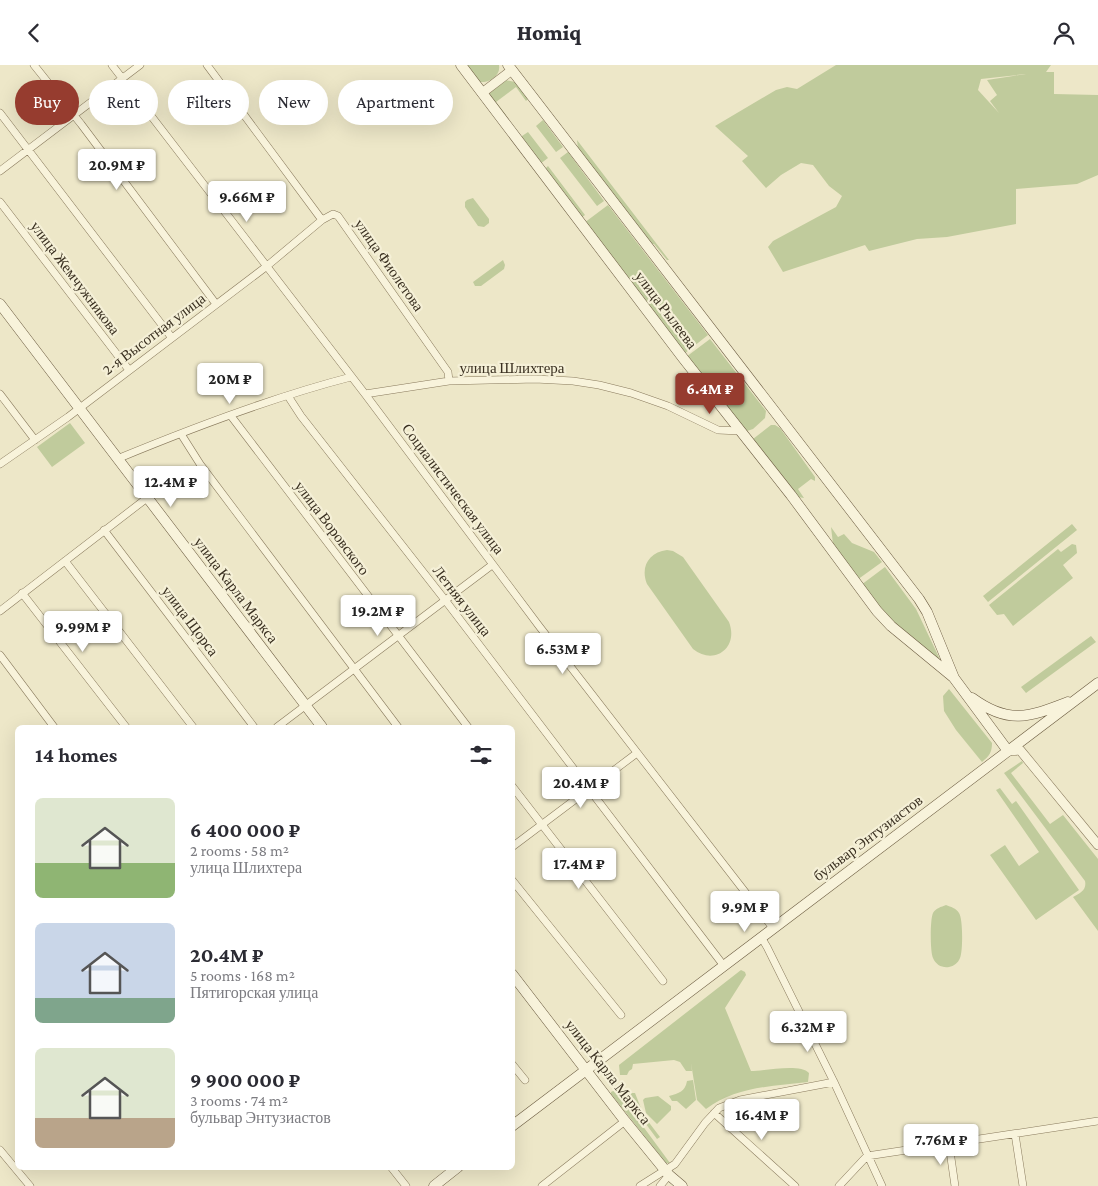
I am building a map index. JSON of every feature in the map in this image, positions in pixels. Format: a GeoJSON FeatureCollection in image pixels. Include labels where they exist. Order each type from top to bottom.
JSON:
{"type":"FeatureCollection","features":[{"type":"Feature","properties":{"kind":"main road","name":"улица Рылеева"},"geometry":{"type":"LineString","coordinates":[[460,65],[878,611],[891,626],[954,678]]}},
{"type":"Feature","properties":{"kind":"main road","name":"улица Рылеева"},"geometry":{"type":"LineString","coordinates":[[510,67],[918,599],[927,612],[954,678],[1008,751]]}},
{"type":"Feature","properties":{"kind":"main road","name":"улица Карла Маркса"},"geometry":{"type":"LineString","coordinates":[[0,304],[320,725]]}},
{"type":"Feature","properties":{"kind":"main road","name":"бульвар Энтузиастов"},"geometry":{"type":"LineString","coordinates":[[515,1124],[1098,683]]}},
{"type":"Feature","properties":{"kind":"main road"},"geometry":{"type":"LineString","coordinates":[[965,693],[980,705],[1005,715],[1020,717],[1044,711],[1079,698]]}},
{"type":"Feature","properties":{"kind":"main road","name":"улица Карла Маркса"},"geometry":{"type":"LineString","coordinates":[[515,978],[626,1121],[667,1172],[682,1186]]}},
{"type":"Feature","properties":{"kind":"main road"},"geometry":{"type":"LineString","coordinates":[[434,1186],[454,1170]]}},
{"type":"Feature","properties":{"kind":"street"},"geometry":{"type":"LineString","coordinates":[[34,65],[45,80]]}},
{"type":"Feature","properties":{"kind":"street","name":"Социалистическая улица"},"geometry":{"type":"LineString","coordinates":[[112,65],[365,394],[492,565],[773,928]]}},
{"type":"Feature","properties":{"kind":"street"},"geometry":{"type":"LineString","coordinates":[[79,111],[140,65]]}},
{"type":"Feature","properties":{"kind":"street"},"geometry":{"type":"LineString","coordinates":[[207,65],[322,220]]}},
{"type":"Feature","properties":{"kind":"street"},"geometry":{"type":"LineString","coordinates":[[482,93],[510,67]]}},
{"type":"Feature","properties":{"kind":"street"},"geometry":{"type":"LineString","coordinates":[[0,113],[172,338]]}},
{"type":"Feature","properties":{"kind":"street"},"geometry":{"type":"LineString","coordinates":[[79,124],[216,304]]}},
{"type":"Feature","properties":{"kind":"street"},"geometry":{"type":"LineString","coordinates":[[0,171],[61,125]]}},
{"type":"Feature","properties":{"kind":"street","name":"улица Жемчужникова"},"geometry":{"type":"LineString","coordinates":[[0,202],[129,370]]}},
{"type":"Feature","properties":{"kind":"street","name":"улица Фиолетова"},"geometry":{"type":"LineString","coordinates":[[322,220],[333,214],[338,217],[448,372],[449,381]]}},
{"type":"Feature","properties":{"kind":"street","name":"2-я Высотная улица"},"geometry":{"type":"LineString","coordinates":[[0,464],[79,408],[172,338],[266,266],[322,220]]}},
{"type":"Feature","properties":{"kind":"street"},"geometry":{"type":"LineString","coordinates":[[117,459],[315,386],[351,377]]}},
{"type":"Feature","properties":{"kind":"street","name":"улица Шлихтера"},"geometry":{"type":"LineString","coordinates":[[365,394],[449,381],[535,379],[600,385],[631,393],[668,406],[718,430],[740,431]]}},
{"type":"Feature","properties":{"kind":"street"},"geometry":{"type":"LineString","coordinates":[[0,394],[35,440]]}},
{"type":"Feature","properties":{"kind":"street","name":"Летняя улица"},"geometry":{"type":"LineString","coordinates":[[288,396],[301,416],[724,966]]}},
{"type":"Feature","properties":{"kind":"street","name":"улица Воровского"},"geometry":{"type":"LineString","coordinates":[[230,416],[466,725]]}},
{"type":"Feature","properties":{"kind":"street"},"geometry":{"type":"LineString","coordinates":[[181,434],[200,464],[396,725]]}},
{"type":"Feature","properties":{"kind":"street"},"geometry":{"type":"LineString","coordinates":[[0,611],[147,498]]}},
{"type":"Feature","properties":{"kind":"street","name":"улица Щорса"},"geometry":{"type":"LineString","coordinates":[[104,530],[252,725]]}},
{"type":"Feature","properties":{"kind":"street"},"geometry":{"type":"LineString","coordinates":[[65,561],[191,725]]}},
{"type":"Feature","properties":{"kind":"street"},"geometry":{"type":"LineString","coordinates":[[280,725],[492,565]]}},
{"type":"Feature","properties":{"kind":"street"},"geometry":{"type":"LineString","coordinates":[[22,593],[124,725]]}},
{"type":"Feature","properties":{"kind":"street"},"geometry":{"type":"LineString","coordinates":[[0,655],[52,725]]}},
{"type":"Feature","properties":{"kind":"street","name":"улица Рылеева"},"geometry":{"type":"LineString","coordinates":[[1008,751],[1020,750],[1098,845]]}},
{"type":"Feature","properties":{"kind":"street"},"geometry":{"type":"LineString","coordinates":[[515,845],[637,753]]}},
{"type":"Feature","properties":{"kind":"street"},"geometry":{"type":"LineString","coordinates":[[515,790],[662,981]]}},
{"type":"Feature","properties":{"kind":"street"},"geometry":{"type":"LineString","coordinates":[[515,884],[620,1015]]}},
{"type":"Feature","properties":{"kind":"street"},"geometry":{"type":"LineString","coordinates":[[761,937],[768,947],[834,1082],[882,1186]]}},
{"type":"Feature","properties":{"kind":"street"},"geometry":{"type":"LineString","coordinates":[[515,1068],[525,1080]]}},
{"type":"Feature","properties":{"kind":"street"},"geometry":{"type":"LineString","coordinates":[[660,1186],[667,1172],[719,1108],[740,1100],[834,1082]]}},
{"type":"Feature","properties":{"kind":"street"},"geometry":{"type":"LineString","coordinates":[[714,1113],[795,1186]]}},
{"type":"Feature","properties":{"kind":"street"},"geometry":{"type":"LineString","coordinates":[[542,1186],[626,1121]]}},
{"type":"Feature","properties":{"kind":"street"},"geometry":{"type":"LineString","coordinates":[[839,1186],[867,1156],[1098,1121]]}},
{"type":"Feature","properties":{"kind":"street"},"geometry":{"type":"LineString","coordinates":[[1015,1134],[1023,1186]]}},
{"type":"Feature","properties":{"kind":"street"},"geometry":{"type":"LineString","coordinates":[[949,1144],[955,1186]]}},
{"type":"Feature","properties":{"kind":"street"},"geometry":{"type":"LineString","coordinates":[[0,1150],[15,1168]]}},
{"type":"Feature","properties":{"kind":"street"},"geometry":{"type":"LineString","coordinates":[[17,1170],[30,1186]]}},
{"type":"Feature","properties":{"kind":"street"},"geometry":{"type":"LineString","coordinates":[[393,1170],[406,1186]]}},
{"type":"Feature","properties":{"kind":"street"},"geometry":{"type":"LineString","coordinates":[[640,1186],[667,1172]]}},
{"type":"Feature","properties":{"kind":"green space"},"geometry":{"type":"Polygon","coordinates":[[[463,65],[499,65],[499,69],[493,78],[479,82],[463,65]]]}},
{"type":"Feature","properties":{"kind":"green space"},"geometry":{"type":"Polygon","coordinates":[[[836,65],[1051,65],[1046,72],[1054,72],[1054,94],[1098,95],[1098,175],[1077,184],[1016,189],[1016,224],[947,237],[917,239],[869,251],[865,245],[783,272],[768,247],[773,241],[836,207],[842,196],[829,186],[813,165],[801,163],[781,175],[766,188],[742,161],[748,156],[715,126],[776,90],[787,87],[797,89],[836,65]],[[1026,74],[981,79],[978,90],[999,113],[990,101],[997,95],[987,80],[1026,74]]]}},
{"type":"Feature","properties":{"kind":"green space"},"geometry":{"type":"Polygon","coordinates":[[[505,80],[515,82],[528,99],[526,101],[516,87],[496,102],[506,115],[504,117],[489,96],[490,92],[505,80]]]}},
{"type":"Feature","properties":{"kind":"green space"},"geometry":{"type":"Polygon","coordinates":[[[543,120],[563,147],[556,152],[536,126],[543,120]]]}},
{"type":"Feature","properties":{"kind":"green space"},"geometry":{"type":"Polygon","coordinates":[[[528,132],[548,158],[540,164],[519,138],[528,132]]]}},
{"type":"Feature","properties":{"kind":"green space"},"geometry":{"type":"Polygon","coordinates":[[[577,140],[669,260],[654,244],[649,244],[578,149],[577,140]]]}},
{"type":"Feature","properties":{"kind":"green space"},"geometry":{"type":"Polygon","coordinates":[[[568,152],[604,201],[597,206],[560,158],[568,152]]]}},
{"type":"Feature","properties":{"kind":"green space"},"geometry":{"type":"Polygon","coordinates":[[[548,166],[585,215],[581,218],[544,170],[548,166]]]}},
{"type":"Feature","properties":{"kind":"green space"},"geometry":{"type":"Polygon","coordinates":[[[473,198],[489,219],[489,223],[484,227],[478,226],[465,207],[465,202],[473,198]]]}},
{"type":"Feature","properties":{"kind":"green space"},"geometry":{"type":"Polygon","coordinates":[[[608,205],[708,335],[684,354],[584,223],[608,205]]]}},
{"type":"Feature","properties":{"kind":"green space"},"geometry":{"type":"Polygon","coordinates":[[[503,260],[504,269],[481,286],[475,286],[473,282],[503,260]]]}},
{"type":"Feature","properties":{"kind":"green space"},"geometry":{"type":"Polygon","coordinates":[[[710,339],[766,411],[765,418],[753,429],[747,431],[686,357],[710,339]]]}},
{"type":"Feature","properties":{"kind":"green space"},"geometry":{"type":"Polygon","coordinates":[[[70,423],[85,443],[52,467],[37,447],[70,423]]]}},
{"type":"Feature","properties":{"kind":"green space"},"geometry":{"type":"Polygon","coordinates":[[[771,425],[780,428],[815,477],[815,481],[811,479],[798,489],[804,498],[798,497],[753,439],[771,425]]]}},
{"type":"Feature","properties":{"kind":"green space"},"geometry":{"type":"Polygon","coordinates":[[[1072,524],[1077,530],[988,602],[983,596],[1072,524]]]}},
{"type":"Feature","properties":{"kind":"green space"},"geometry":{"type":"Polygon","coordinates":[[[831,527],[838,537],[844,534],[852,543],[874,552],[882,562],[857,580],[833,544],[831,527]]]}},
{"type":"Feature","properties":{"kind":"green space"},"geometry":{"type":"Polygon","coordinates":[[[1072,544],[1076,545],[1077,553],[1063,565],[1073,578],[1013,626],[1004,614],[997,615],[989,605],[1058,549],[1061,552],[1072,544]]]}},
{"type":"Feature","properties":{"kind":"green space"},"geometry":{"type":"Polygon","coordinates":[[[667,550],[683,557],[729,622],[731,640],[723,652],[709,656],[693,649],[647,584],[645,572],[648,561],[655,554],[667,550]]]}},
{"type":"Feature","properties":{"kind":"green space"},"geometry":{"type":"Polygon","coordinates":[[[885,567],[916,609],[945,670],[891,623],[861,585],[885,567]]]}},
{"type":"Feature","properties":{"kind":"green space"},"geometry":{"type":"Polygon","coordinates":[[[1091,636],[1096,642],[1026,693],[1021,687],[1091,636]]]}},
{"type":"Feature","properties":{"kind":"green space"},"geometry":{"type":"Polygon","coordinates":[[[949,689],[992,743],[990,754],[982,762],[956,730],[944,711],[943,696],[949,689]]]}},
{"type":"Feature","properties":{"kind":"green space"},"geometry":{"type":"Polygon","coordinates":[[[1022,761],[1023,763],[1011,773],[1050,824],[1063,815],[1098,859],[1098,931],[1073,897],[1084,889],[1085,881],[1004,773],[1022,761]]]}},
{"type":"Feature","properties":{"kind":"green space"},"geometry":{"type":"Polygon","coordinates":[[[1000,788],[1012,804],[1016,801],[1079,890],[1036,920],[990,855],[1005,845],[1019,866],[1039,852],[996,790],[1000,788]]]}},
{"type":"Feature","properties":{"kind":"green space"},"geometry":{"type":"Polygon","coordinates":[[[946,905],[959,913],[961,921],[961,955],[957,963],[951,967],[938,964],[933,958],[931,949],[933,913],[946,905]]]}},
{"type":"Feature","properties":{"kind":"green space"},"geometry":{"type":"Polygon","coordinates":[[[741,970],[746,975],[725,1008],[751,1071],[798,1068],[809,1073],[808,1082],[742,1092],[729,1096],[706,1109],[697,1100],[691,1063],[692,1071],[686,1071],[680,1062],[674,1060],[633,1064],[632,1069],[627,1075],[620,1075],[619,1065],[741,970]]]}},
{"type":"Feature","properties":{"kind":"green space"},"geometry":{"type":"Polygon","coordinates":[[[693,1080],[696,1100],[686,1109],[677,1101],[672,1101],[669,1096],[685,1088],[687,1081],[693,1080]]]}},
{"type":"Feature","properties":{"kind":"green space"},"geometry":{"type":"Polygon","coordinates":[[[623,1090],[630,1090],[631,1093],[635,1093],[644,1116],[660,1137],[657,1139],[623,1090]]]}},
{"type":"Feature","properties":{"kind":"green space"},"geometry":{"type":"Polygon","coordinates":[[[613,1091],[617,1091],[670,1163],[666,1163],[611,1094],[613,1091]]]}},
{"type":"Feature","properties":{"kind":"green space"},"geometry":{"type":"Polygon","coordinates":[[[658,1096],[671,1106],[671,1110],[657,1124],[646,1113],[643,1100],[658,1096]]]}}]}
